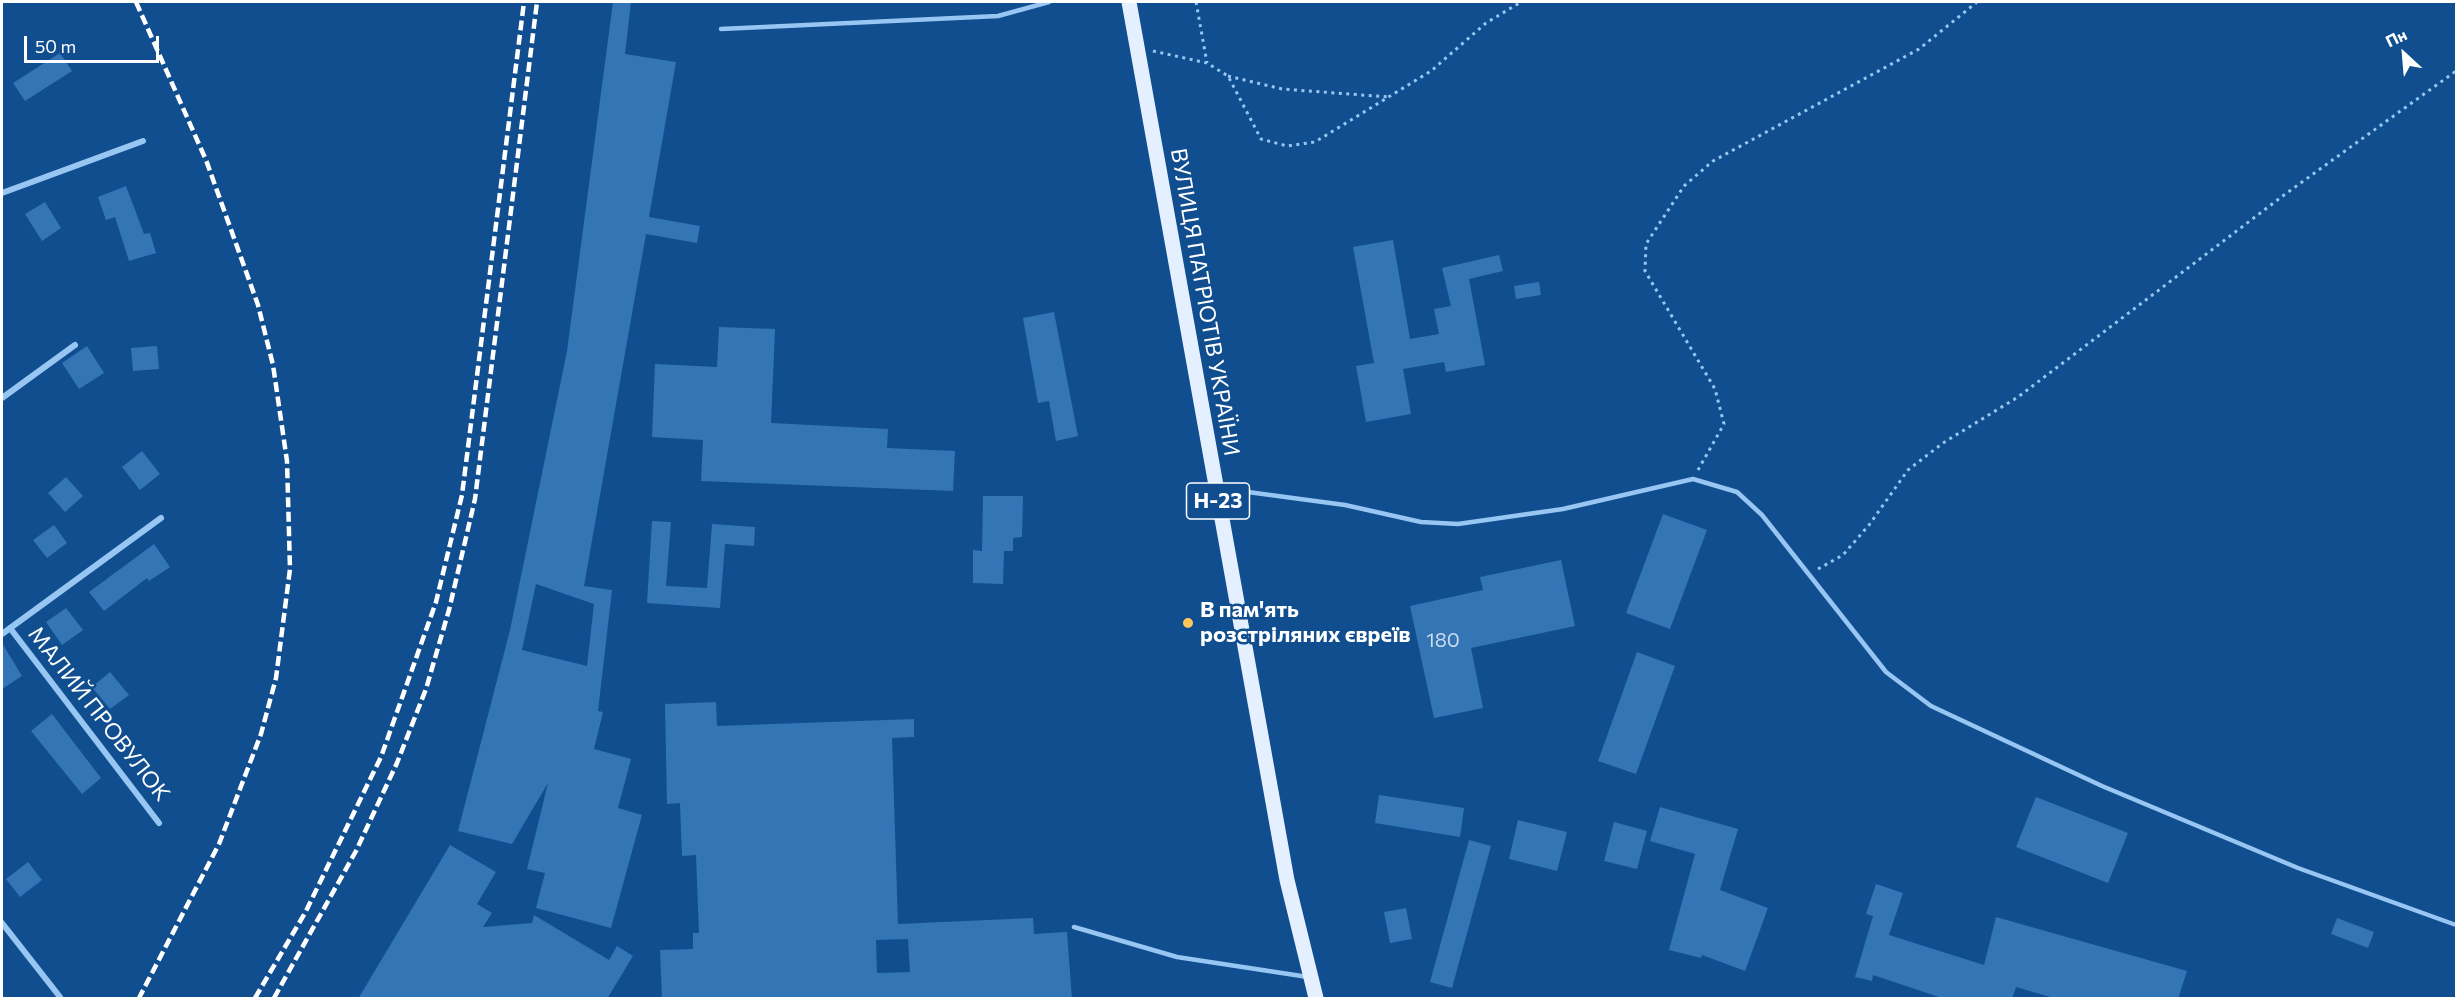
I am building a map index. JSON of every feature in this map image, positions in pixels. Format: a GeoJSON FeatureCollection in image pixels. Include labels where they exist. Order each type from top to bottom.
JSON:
{"type":"FeatureCollection","features":[{"type":"Feature","properties":{"kind":"main road","name":"ВУЛИЦЯ ПАТРІОТІВ УКРАЇНИ"},"geometry":{"type":"LineString","coordinates":[[1128,2],[1287,880],[1316,999]]}},
{"type":"Feature","properties":{"kind":"street"},"geometry":{"type":"LineString","coordinates":[[2,194],[143,141]]}},
{"type":"Feature","properties":{"kind":"street"},"geometry":{"type":"LineString","coordinates":[[2,398],[75,345]]}},
{"type":"Feature","properties":{"kind":"street"},"geometry":{"type":"LineString","coordinates":[[2,634],[161,518]]}},
{"type":"Feature","properties":{"kind":"street","name":"МАЛИЙ ПРОВУЛОК"},"geometry":{"type":"LineString","coordinates":[[10,628],[159,823]]}},
{"type":"Feature","properties":{"kind":"street"},"geometry":{"type":"LineString","coordinates":[[2,923],[60,997]]}},
{"type":"Feature","properties":{"kind":"lane"},"geometry":{"type":"LineString","coordinates":[[1024,2],[1025,8]]}},
{"type":"Feature","properties":{"kind":"lane"},"geometry":{"type":"LineString","coordinates":[[721,29],[998,16],[1049,2]]}},
{"type":"Feature","properties":{"kind":"lane"},"geometry":{"type":"LineString","coordinates":[[1216,487],[1345,505],[1421,522],[1458,524],[1563,509],[1693,479],[1737,492],[1762,515],[1886,672],[1931,706],[2102,786],[2276,859],[2457,925]]}},
{"type":"Feature","properties":{"kind":"lane"},"geometry":{"type":"LineString","coordinates":[[1074,927],[1177,957],[1311,978]]}},
{"type":"Feature","properties":{"kind":"path"},"geometry":{"type":"LineString","coordinates":[[1196,2],[1207,63]]}},
{"type":"Feature","properties":{"kind":"path"},"geometry":{"type":"LineString","coordinates":[[1228,76],[1262,139],[1287,146],[1315,142],[1431,71],[1486,23],[1521,2]]}},
{"type":"Feature","properties":{"kind":"path"},"geometry":{"type":"LineString","coordinates":[[1693,479],[1724,424],[1715,388],[1645,271],[1646,244],[1684,186],[1713,161],[1919,49],[1977,2]]}},
{"type":"Feature","properties":{"kind":"path"},"geometry":{"type":"LineString","coordinates":[[1137,47],[1207,63],[1228,76],[1282,89],[1389,97]]}},
{"type":"Feature","properties":{"kind":"path"},"geometry":{"type":"LineString","coordinates":[[1809,574],[1843,555],[1869,525],[1908,470],[1943,443],[2018,397],[2284,195],[2457,72]]}},
{"type":"Feature","properties":{"kind":"building"},"geometry":{"type":"Polygon","coordinates":[[[613,2],[631,2],[625,54],[676,62],[649,217],[700,226],[697,243],[646,234],[584,586],[612,590],[598,711],[603,712],[594,749],[631,759],[618,808],[642,815],[611,928],[536,908],[545,873],[527,869],[548,783],[512,844],[458,831],[510,630],[567,351],[613,2]],[[536,584],[522,650],[587,666],[594,604],[536,584]]]}},
{"type":"Feature","properties":{"kind":"building"},"geometry":{"type":"Polygon","coordinates":[[[60,53],[72,71],[25,101],[13,83],[60,53]]]}},
{"type":"Feature","properties":{"kind":"building"},"geometry":{"type":"Polygon","coordinates":[[[126,186],[144,234],[150,233],[156,253],[129,261],[115,217],[106,220],[98,197],[126,186]]]}},
{"type":"Feature","properties":{"kind":"building"},"geometry":{"type":"Polygon","coordinates":[[[45,202],[61,228],[42,241],[25,214],[45,202]]]}},
{"type":"Feature","properties":{"kind":"building"},"geometry":{"type":"Polygon","coordinates":[[[1393,240],[1410,339],[1439,334],[1434,309],[1451,306],[1442,268],[1499,255],[1503,271],[1469,279],[1485,365],[1446,372],[1444,362],[1403,369],[1411,414],[1366,422],[1356,366],[1374,363],[1353,247],[1393,240]]]}},
{"type":"Feature","properties":{"kind":"building"},"geometry":{"type":"Polygon","coordinates":[[[1539,282],[1541,295],[1516,299],[1514,286],[1539,282]]]}},
{"type":"Feature","properties":{"kind":"building"},"geometry":{"type":"Polygon","coordinates":[[[1054,312],[1078,436],[1056,441],[1049,401],[1038,403],[1023,318],[1054,312]]]}},
{"type":"Feature","properties":{"kind":"building"},"geometry":{"type":"Polygon","coordinates":[[[719,327],[775,329],[771,423],[888,429],[887,448],[955,451],[953,491],[701,481],[703,440],[652,437],[655,364],[717,367],[719,327]]]}},
{"type":"Feature","properties":{"kind":"building"},"geometry":{"type":"Polygon","coordinates":[[[87,346],[104,373],[79,389],[62,363],[87,346]]]}},
{"type":"Feature","properties":{"kind":"building"},"geometry":{"type":"Polygon","coordinates":[[[157,346],[159,369],[133,371],[131,348],[157,346]]]}},
{"type":"Feature","properties":{"kind":"building"},"geometry":{"type":"Polygon","coordinates":[[[142,451],[160,474],[140,490],[122,467],[142,451]]]}},
{"type":"Feature","properties":{"kind":"building"},"geometry":{"type":"Polygon","coordinates":[[[66,477],[83,496],[65,512],[48,493],[66,477]]]}},
{"type":"Feature","properties":{"kind":"building"},"geometry":{"type":"Polygon","coordinates":[[[983,496],[1023,496],[1022,537],[1013,538],[1013,551],[1004,551],[1003,584],[973,583],[973,550],[982,551],[983,496]]]}},
{"type":"Feature","properties":{"kind":"building"},"geometry":{"type":"Polygon","coordinates":[[[1663,514],[1707,530],[1670,629],[1626,613],[1663,514]]]}},
{"type":"Feature","properties":{"kind":"building"},"geometry":{"type":"Polygon","coordinates":[[[652,521],[671,522],[666,586],[707,588],[712,524],[755,527],[754,546],[725,544],[720,608],[647,603],[652,521]]]}},
{"type":"Feature","properties":{"kind":"building"},"geometry":{"type":"Polygon","coordinates":[[[54,525],[67,543],[47,558],[33,540],[54,525]]]}},
{"type":"Feature","properties":{"kind":"building"},"geometry":{"type":"Polygon","coordinates":[[[154,544],[170,567],[149,581],[147,578],[104,611],[89,592],[154,544]]]}},
{"type":"Feature","properties":{"kind":"building"},"geometry":{"type":"Polygon","coordinates":[[[1561,560],[1575,626],[1471,648],[1483,708],[1434,718],[1410,606],[1483,590],[1480,577],[1561,560]]]}},
{"type":"Feature","properties":{"kind":"building"},"geometry":{"type":"Polygon","coordinates":[[[66,608],[83,630],[62,645],[46,622],[66,608]]]}},
{"type":"Feature","properties":{"kind":"building"},"geometry":{"type":"Polygon","coordinates":[[[2,643],[22,676],[2,689],[2,643]]]}},
{"type":"Feature","properties":{"kind":"building"},"geometry":{"type":"Polygon","coordinates":[[[1637,652],[1675,666],[1636,774],[1598,761],[1637,652]]]}},
{"type":"Feature","properties":{"kind":"building"},"geometry":{"type":"Polygon","coordinates":[[[110,672],[129,695],[110,709],[92,687],[110,672]]]}},
{"type":"Feature","properties":{"kind":"building"},"geometry":{"type":"Polygon","coordinates":[[[716,702],[717,726],[914,719],[914,737],[892,738],[898,924],[1033,918],[1034,934],[1067,932],[1072,999],[662,999],[660,950],[693,949],[693,933],[699,933],[696,855],[682,856],[680,803],[667,804],[665,704],[716,702]],[[908,939],[876,940],[877,973],[910,972],[908,939]]]}},
{"type":"Feature","properties":{"kind":"building"},"geometry":{"type":"Polygon","coordinates":[[[52,714],[101,778],[82,794],[31,731],[52,714]]]}},
{"type":"Feature","properties":{"kind":"building"},"geometry":{"type":"Polygon","coordinates":[[[1379,795],[1464,808],[1460,837],[1375,823],[1379,795]]]}},
{"type":"Feature","properties":{"kind":"building"},"geometry":{"type":"Polygon","coordinates":[[[2036,797],[2128,833],[2108,883],[2016,847],[2036,797]]]}},
{"type":"Feature","properties":{"kind":"building"},"geometry":{"type":"Polygon","coordinates":[[[1660,807],[1738,829],[1720,890],[1768,908],[1745,971],[1702,955],[1701,958],[1669,950],[1695,854],[1650,841],[1660,807]]]}},
{"type":"Feature","properties":{"kind":"building"},"geometry":{"type":"Polygon","coordinates":[[[1518,820],[1567,832],[1557,871],[1509,859],[1518,820]]]}},
{"type":"Feature","properties":{"kind":"building"},"geometry":{"type":"Polygon","coordinates":[[[1614,822],[1647,831],[1637,869],[1604,861],[1614,822]]]}},
{"type":"Feature","properties":{"kind":"building"},"geometry":{"type":"Polygon","coordinates":[[[1469,840],[1491,846],[1452,988],[1430,982],[1469,840]]]}},
{"type":"Feature","properties":{"kind":"building"},"geometry":{"type":"Polygon","coordinates":[[[450,845],[496,872],[477,904],[492,913],[483,927],[532,923],[534,915],[609,960],[617,946],[633,956],[607,999],[358,999],[450,845]]]}},
{"type":"Feature","properties":{"kind":"building"},"geometry":{"type":"Polygon","coordinates":[[[28,862],[42,880],[20,897],[6,879],[28,862]]]}},
{"type":"Feature","properties":{"kind":"building"},"geometry":{"type":"Polygon","coordinates":[[[1876,884],[1903,893],[1889,935],[1984,965],[1996,917],[2187,971],[2178,999],[2057,999],[2016,987],[2012,999],[1945,999],[1873,975],[1872,981],[1855,977],[1873,916],[1866,914],[1876,884]]]}},
{"type":"Feature","properties":{"kind":"building"},"geometry":{"type":"Polygon","coordinates":[[[1406,908],[1412,939],[1390,943],[1384,912],[1406,908]]]}},
{"type":"Feature","properties":{"kind":"building"},"geometry":{"type":"Polygon","coordinates":[[[2337,918],[2374,932],[2368,948],[2331,934],[2337,918]]]}},
{"type":"Feature","properties":{"kind":"railway"},"geometry":{"type":"LineString","coordinates":[[136,2],[206,160],[258,305],[273,365],[287,461],[290,569],[276,678],[261,734],[219,844],[139,998]]}},
{"type":"Feature","properties":{"kind":"railway"},"geometry":{"type":"LineString","coordinates":[[255,998],[305,913],[381,757],[436,602],[462,495],[524,2]]}},
{"type":"Feature","properties":{"kind":"railway"},"geometry":{"type":"LineString","coordinates":[[274,998],[356,851],[397,763],[426,689],[449,610],[475,499],[537,2]]}},
{"type":"Feature","properties":{"kind":"place","name":"В пам'ять розстріляних євреїв"},"geometry":{"type":"Point","coordinates":[1188,623]}}]}
